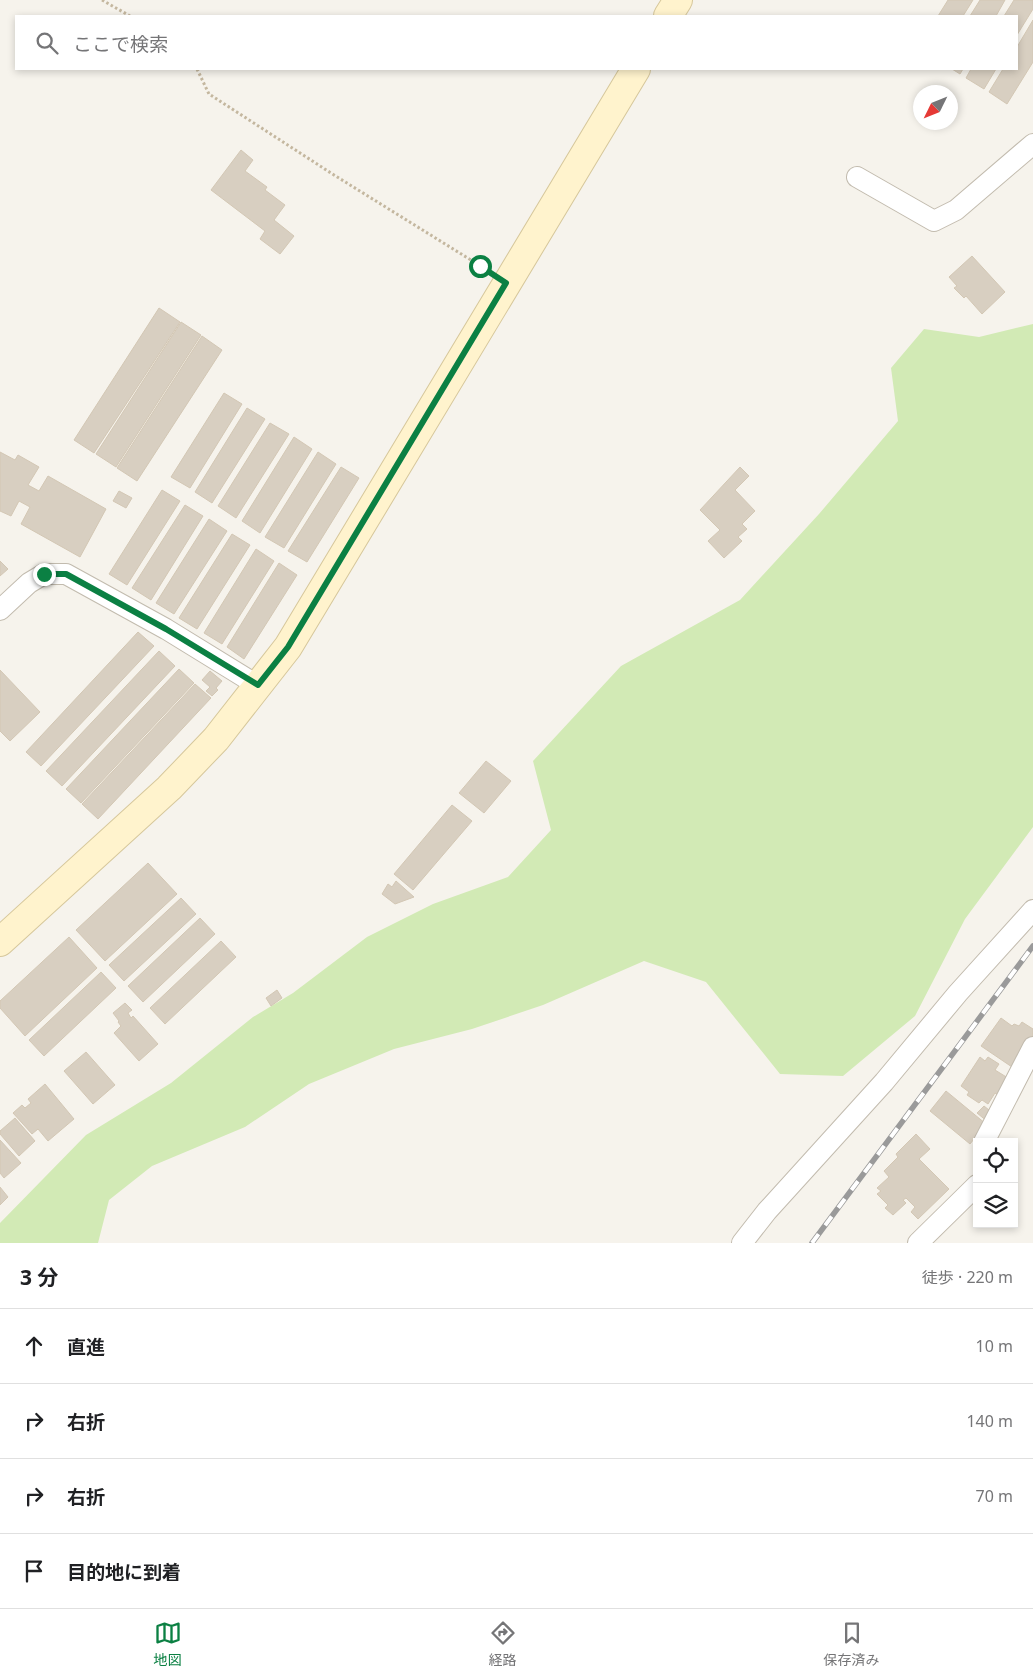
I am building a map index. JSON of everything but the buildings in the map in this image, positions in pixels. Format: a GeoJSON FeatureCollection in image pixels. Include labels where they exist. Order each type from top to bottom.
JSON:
{"type":"FeatureCollection","features":[{"type":"Feature","properties":{"kind":"street"},"geometry":{"type":"LineString","coordinates":[[669,15],[678,0]]}},
{"type":"Feature","properties":{"kind":"street"},"geometry":{"type":"LineString","coordinates":[[0,942],[168,788],[216,739],[288,647],[635,70]]}},
{"type":"Feature","properties":{"kind":"street"},"geometry":{"type":"LineString","coordinates":[[858,177],[934,221],[956,210],[1033,144]]}},
{"type":"Feature","properties":{"kind":"street"},"geometry":{"type":"LineString","coordinates":[[0,610],[29,583],[44,574],[66,574],[166,629],[258,685]]}},
{"type":"Feature","properties":{"kind":"street"},"geometry":{"type":"LineString","coordinates":[[742,1243],[767,1211],[884,1082],[958,994],[1033,910]]}},
{"type":"Feature","properties":{"kind":"street"},"geometry":{"type":"LineString","coordinates":[[986,1138],[1033,1047]]}},
{"type":"Feature","properties":{"kind":"street"},"geometry":{"type":"LineString","coordinates":[[918,1243],[973,1189]]}},
{"type":"Feature","properties":{"kind":"path"},"geometry":{"type":"LineString","coordinates":[[102,0],[128,15]]}},
{"type":"Feature","properties":{"kind":"path"},"geometry":{"type":"LineString","coordinates":[[198,70],[209,94],[506,283]]}},
{"type":"Feature","properties":{"kind":"green space"},"geometry":{"type":"Polygon","coordinates":[[[1033,324],[1033,827],[965,919],[915,1016],[843,1076],[780,1074],[706,982],[644,961],[543,1005],[472,1029],[394,1049],[309,1084],[245,1127],[152,1166],[109,1200],[98,1243],[0,1243],[0,1223],[86,1135],[171,1083],[253,1017],[293,993],[367,937],[433,904],[508,877],[551,830],[533,761],[621,666],[740,600],[819,514],[898,421],[891,368],[924,329],[979,337],[1033,324]]]}},
{"type":"Feature","properties":{"kind":"railway"},"geometry":{"type":"LineString","coordinates":[[812,1243],[1033,946]]}},
{"type":"Feature","properties":{"kind":"route"},"geometry":{"type":"LineString","coordinates":[[44,574],[66,574],[166,629],[258,685],[288,647],[506,283],[480,266]]}}]}
